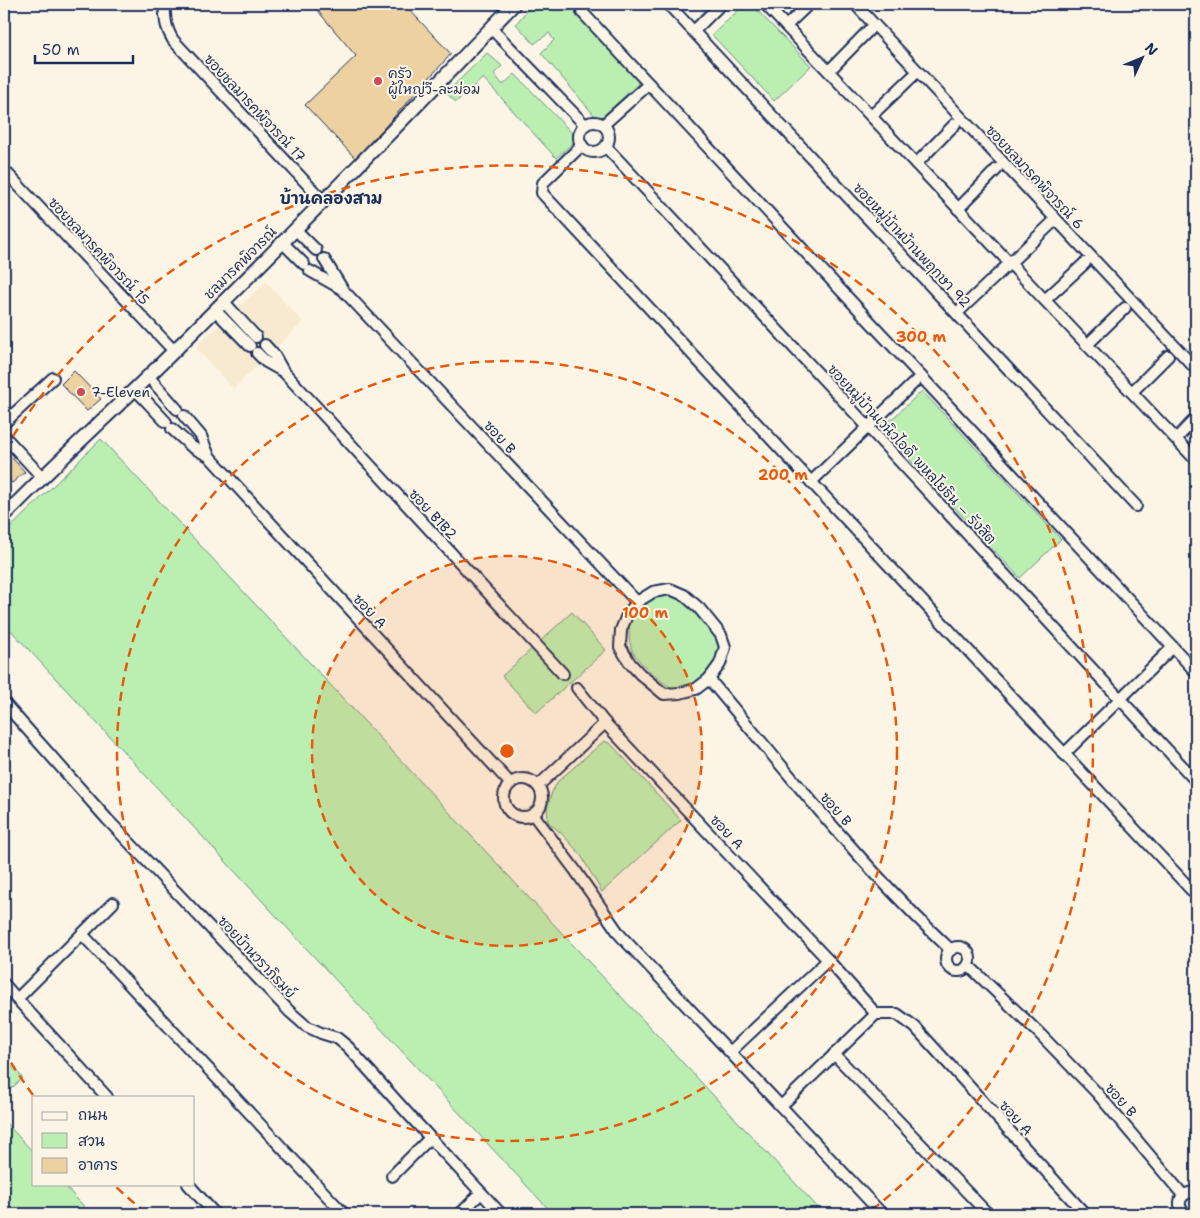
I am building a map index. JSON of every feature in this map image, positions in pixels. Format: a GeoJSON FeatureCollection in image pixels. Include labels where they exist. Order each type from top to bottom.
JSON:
{"type":"FeatureCollection","features":[{"type":"Feature","properties":{"kind":"street","name":"ซอยชลมารคพิจารณ์ 17"},"geometry":{"type":"LineString","coordinates":[[164,4],[167,29],[173,40],[323,201]]}},
{"type":"Feature","properties":{"kind":"street","name":"ชลมารคพิจารณ์"},"geometry":{"type":"LineString","coordinates":[[4,516],[296,229],[514,4]]}},
{"type":"Feature","properties":{"kind":"street","name":"ซอยหมู่บ้านบ้านพฤกษา 92"},"geometry":{"type":"LineString","coordinates":[[668,4],[1136,506]]}},
{"type":"Feature","properties":{"kind":"street"},"geometry":{"type":"LineString","coordinates":[[694,31],[721,4]]}},
{"type":"Feature","properties":{"kind":"street"},"geometry":{"type":"LineString","coordinates":[[765,4],[1192,456]]}},
{"type":"Feature","properties":{"kind":"street"},"geometry":{"type":"LineString","coordinates":[[786,26],[809,4]]}},
{"type":"Feature","properties":{"kind":"street","name":"ซอยชลมารคพิจารณ์ 6"},"geometry":{"type":"LineString","coordinates":[[855,4],[1196,369]]}},
{"type":"Feature","properties":{"kind":"street"},"geometry":{"type":"LineString","coordinates":[[582,12],[1196,672]]}},
{"type":"Feature","properties":{"kind":"street"},"geometry":{"type":"LineString","coordinates":[[491,28],[585,125]]}},
{"type":"Feature","properties":{"kind":"street"},"geometry":{"type":"LineString","coordinates":[[829,71],[869,30]]}},
{"type":"Feature","properties":{"kind":"street"},"geometry":{"type":"LineString","coordinates":[[871,116],[913,76]]}},
{"type":"Feature","properties":{"kind":"street"},"geometry":{"type":"LineString","coordinates":[[603,125],[649,84]]}},
{"type":"Feature","properties":{"kind":"street"},"geometry":{"type":"LineString","coordinates":[[594,122],[603,125],[609,133],[606,147],[597,152],[587,151],[579,138],[581,128],[585,125],[594,122]]}},
{"type":"Feature","properties":{"kind":"street"},"geometry":{"type":"LineString","coordinates":[[916,164],[956,124]]}},
{"type":"Feature","properties":{"kind":"street"},"geometry":{"type":"LineString","coordinates":[[582,145],[543,183],[542,193],[1196,895]]}},
{"type":"Feature","properties":{"kind":"street","name":"ซอยหมู่บ้านเวนิวไอดี พหลโยธิน – รังสิต"},"geometry":{"type":"LineString","coordinates":[[606,147],[1196,781]]}},
{"type":"Feature","properties":{"kind":"street"},"geometry":{"type":"LineString","coordinates":[[958,209],[997,169]]}},
{"type":"Feature","properties":{"kind":"street","name":"ซอยชลมารคพิจารณ์ 15"},"geometry":{"type":"LineString","coordinates":[[4,170],[174,351]]}},
{"type":"Feature","properties":{"kind":"street"},"geometry":{"type":"LineString","coordinates":[[957,313],[1052,223]]}},
{"type":"Feature","properties":{"kind":"street"},"geometry":{"type":"LineString","coordinates":[[296,229],[316,250]]}},
{"type":"Feature","properties":{"kind":"street","name":"ซอย B"},"geometry":{"type":"LineString","coordinates":[[282,242],[307,267],[343,290]]}},
{"type":"Feature","properties":{"kind":"street","name":"ซอย B"},"geometry":{"type":"LineString","coordinates":[[324,258],[343,290],[637,602]]}},
{"type":"Feature","properties":{"kind":"street"},"geometry":{"type":"LineString","coordinates":[[1045,300],[1086,263]]}},
{"type":"Feature","properties":{"kind":"street"},"geometry":{"type":"LineString","coordinates":[[219,305],[256,337]]}},
{"type":"Feature","properties":{"kind":"street","name":"ซอย B1B2"},"geometry":{"type":"LineString","coordinates":[[219,305],[253,350],[266,362],[283,372]]}},
{"type":"Feature","properties":{"kind":"street"},"geometry":{"type":"LineString","coordinates":[[1088,345],[1125,308]]}},
{"type":"Feature","properties":{"kind":"street","name":"ซอย B1B2"},"geometry":{"type":"LineString","coordinates":[[265,345],[274,355],[283,372],[563,674]]}},
{"type":"Feature","properties":{"kind":"street"},"geometry":{"type":"LineString","coordinates":[[1132,392],[1168,356]]}},
{"type":"Feature","properties":{"kind":"street","name":"ซอย A"},"geometry":{"type":"LineString","coordinates":[[148,376],[201,436],[209,456]]}},
{"type":"Feature","properties":{"kind":"street"},"geometry":{"type":"LineString","coordinates":[[811,482],[921,376]]}},
{"type":"Feature","properties":{"kind":"street"},"geometry":{"type":"LineString","coordinates":[[4,423],[53,378]]}},
{"type":"Feature","properties":{"kind":"street","name":"ซอย A"},"geometry":{"type":"LineString","coordinates":[[134,389],[192,447],[209,456],[510,784]]}},
{"type":"Feature","properties":{"kind":"street"},"geometry":{"type":"LineString","coordinates":[[1176,439],[1196,418]]}},
{"type":"Feature","properties":{"kind":"street"},"geometry":{"type":"LineString","coordinates":[[4,436],[42,477]]}},
{"type":"Feature","properties":{"kind":"street"},"geometry":{"type":"LineString","coordinates":[[670,589],[684,595],[699,608],[721,635],[725,647],[720,664],[709,679],[696,688],[680,693],[664,694],[640,674],[620,647],[621,630],[627,615],[637,602],[652,592],[670,589]]}},
{"type":"Feature","properties":{"kind":"street"},"geometry":{"type":"LineString","coordinates":[[1064,754],[1173,647]]}},
{"type":"Feature","properties":{"kind":"street","name":"ซอย B"},"geometry":{"type":"LineString","coordinates":[[709,679],[824,816],[888,888],[951,950],[961,947],[968,951],[970,958],[968,966],[1038,1032],[1097,1093],[1184,1195]]}},
{"type":"Feature","properties":{"kind":"street","name":"ซอย A"},"geometry":{"type":"LineString","coordinates":[[576,688],[605,723],[828,960],[876,1014],[897,1014],[915,1027],[1084,1214]]}},
{"type":"Feature","properties":{"kind":"street","name":"ซอยบ้านวราภิรมย์"},"geometry":{"type":"LineString","coordinates":[[4,703],[107,819],[290,1012],[306,1026],[337,1038],[348,1047],[501,1214]]}},
{"type":"Feature","properties":{"kind":"street"},"geometry":{"type":"LineString","coordinates":[[538,786],[605,723]]}},
{"type":"Feature","properties":{"kind":"street"},"geometry":{"type":"LineString","coordinates":[[527,779],[538,786],[542,798],[538,810],[527,817],[521,817],[509,812],[504,800],[504,794],[510,784],[515,780],[527,779]]}},
{"type":"Feature","properties":{"kind":"street"},"geometry":{"type":"LineString","coordinates":[[533,814],[620,934],[882,1214]]}},
{"type":"Feature","properties":{"kind":"street"},"geometry":{"type":"LineString","coordinates":[[17,999],[113,903]]}},
{"type":"Feature","properties":{"kind":"street"},"geometry":{"type":"LineString","coordinates":[[82,934],[344,1214]]}},
{"type":"Feature","properties":{"kind":"street"},"geometry":{"type":"LineString","coordinates":[[951,950],[948,953],[947,960],[951,968],[962,970],[968,966]]}},
{"type":"Feature","properties":{"kind":"street"},"geometry":{"type":"LineString","coordinates":[[730,1052],[828,960]]}},
{"type":"Feature","properties":{"kind":"street"},"geometry":{"type":"LineString","coordinates":[[4,984],[106,1096]]}},
{"type":"Feature","properties":{"kind":"street"},"geometry":{"type":"LineString","coordinates":[[781,1106],[876,1014]]}},
{"type":"Feature","properties":{"kind":"street"},"geometry":{"type":"LineString","coordinates":[[834,1054],[988,1214]]}},
{"type":"Feature","properties":{"kind":"street"},"geometry":{"type":"LineString","coordinates":[[392,1176],[430,1138]]}},
{"type":"Feature","properties":{"kind":"street"},"geometry":{"type":"LineString","coordinates":[[190,1186],[215,1214]]}},
{"type":"Feature","properties":{"kind":"street"},"geometry":{"type":"LineString","coordinates":[[460,1214],[480,1192]]}},
{"type":"Feature","properties":{"kind":"street"},"geometry":{"type":"LineString","coordinates":[[1186,1214],[1180,1206],[1180,1202],[1184,1195],[1190,1192],[1196,1193]]}},
{"type":"Feature","properties":{"kind":"shaded area"},"geometry":{"type":"Polygon","coordinates":[[[266,282],[303,322],[233,389],[195,347],[266,282]]]}},
{"type":"Feature","properties":{"kind":"green space"},"geometry":{"type":"Polygon","coordinates":[[[532,4],[585,4],[575,13],[637,77],[638,84],[601,118],[594,115],[541,53],[554,40],[549,33],[534,44],[516,24],[532,4]]]}},
{"type":"Feature","properties":{"kind":"green space"},"geometry":{"type":"Polygon","coordinates":[[[745,4],[751,4],[811,66],[774,101],[712,35],[745,4]]]}},
{"type":"Feature","properties":{"kind":"green space"},"geometry":{"type":"Polygon","coordinates":[[[487,53],[502,66],[494,74],[503,85],[515,74],[574,135],[574,142],[556,158],[483,78],[456,102],[446,93],[487,53]]]}},
{"type":"Feature","properties":{"kind":"green space"},"geometry":{"type":"Polygon","coordinates":[[[922,391],[1061,539],[1020,578],[881,429],[922,391]]]}},
{"type":"Feature","properties":{"kind":"green space"},"geometry":{"type":"Polygon","coordinates":[[[101,439],[824,1214],[553,1214],[4,623],[4,534],[101,439]]]}},
{"type":"Feature","properties":{"kind":"green space"},"geometry":{"type":"Polygon","coordinates":[[[671,592],[703,621],[716,639],[719,648],[712,670],[707,676],[695,685],[681,689],[669,686],[644,665],[634,654],[629,637],[631,621],[638,605],[649,598],[671,592]]]}},
{"type":"Feature","properties":{"kind":"green space"},"geometry":{"type":"Polygon","coordinates":[[[572,612],[606,650],[536,713],[502,676],[572,612]]]}},
{"type":"Feature","properties":{"kind":"green space"},"geometry":{"type":"Polygon","coordinates":[[[604,741],[611,744],[681,820],[602,892],[580,854],[548,822],[547,808],[558,781],[604,741]]]}},
{"type":"Feature","properties":{"kind":"green space"},"geometry":{"type":"Polygon","coordinates":[[[4,1058],[23,1078],[4,1095],[4,1058]]]}},
{"type":"Feature","properties":{"kind":"green space"},"geometry":{"type":"Polygon","coordinates":[[[4,1121],[32,1151],[32,1186],[65,1186],[91,1214],[7,1214],[4,1211],[4,1121]]]}},
{"type":"Feature","properties":{"kind":"building","name":"ครัว ผู้ใหญ่วี-ละม่อม"},"geometry":{"type":"Polygon","coordinates":[[[312,4],[404,4],[451,54],[355,158],[305,105],[356,56],[312,4]]]}},
{"type":"Feature","properties":{"kind":"building","name":"7-Eleven"},"geometry":{"type":"Polygon","coordinates":[[[74,371],[101,399],[87,411],[61,384],[74,371]]]}},
{"type":"Feature","properties":{"kind":"building"},"geometry":{"type":"Polygon","coordinates":[[[4,449],[25,472],[12,483],[4,474],[4,449]]]}},
{"type":"Feature","properties":{"kind":"place","name":"ครัว ผู้ใหญ่วี-ละม่อม"},"geometry":{"type":"Point","coordinates":[378,81]}},
{"type":"Feature","properties":{"kind":"place","name":"7-Eleven"},"geometry":{"type":"Point","coordinates":[81,392]}},
{"type":"Feature","properties":{"kind":"district","name":"บ้านคลองสาม"},"geometry":{"type":"Point","coordinates":[331,198]}}]}
